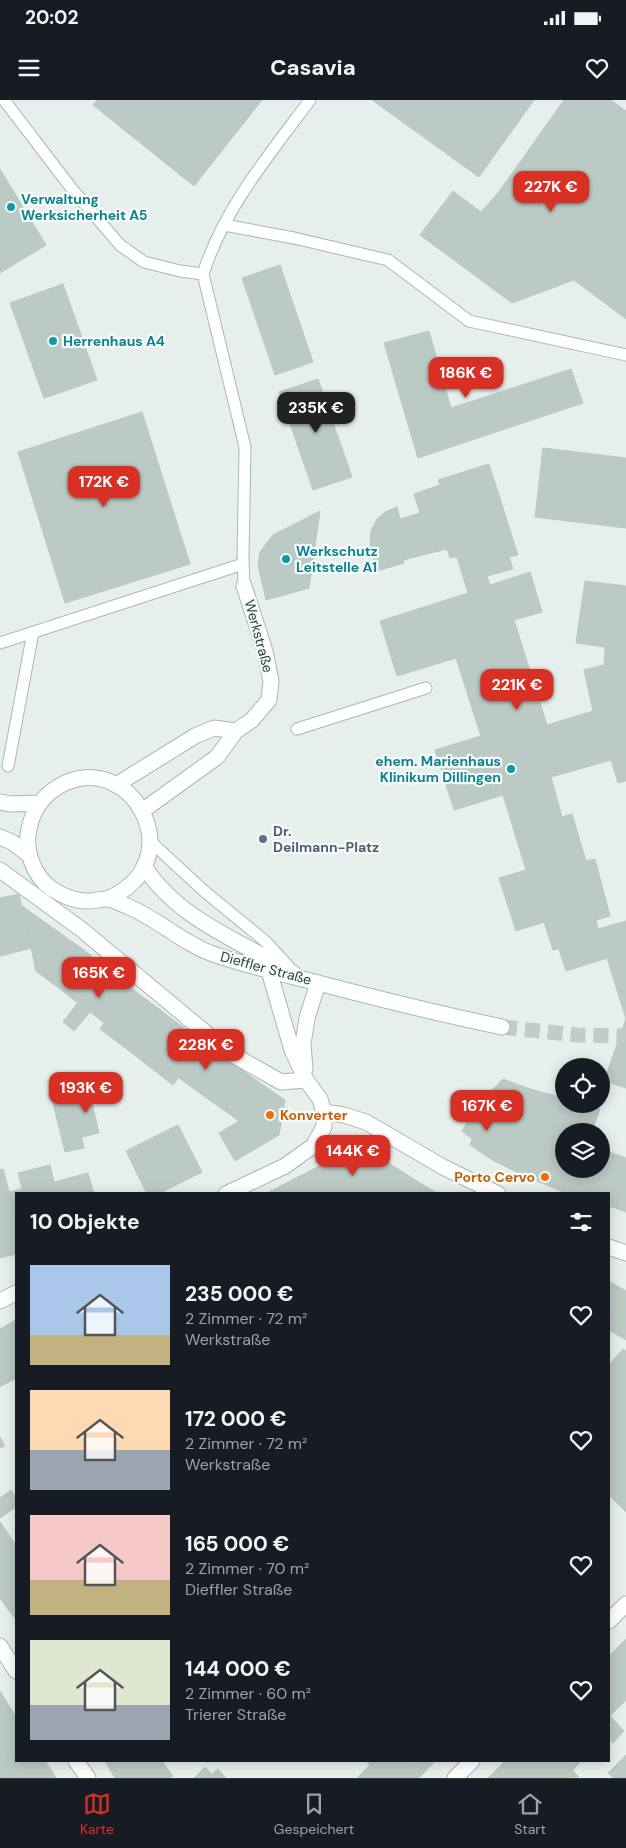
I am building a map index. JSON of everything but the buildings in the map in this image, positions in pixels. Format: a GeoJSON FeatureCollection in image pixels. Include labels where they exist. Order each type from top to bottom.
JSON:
{"type":"FeatureCollection","features":[{"type":"Feature","properties":{"kind":"street","name":"Werkstraße"},"geometry":{"type":"LineString","coordinates":[[142,811],[218,757],[236,731],[252,720],[269,700],[271,681],[265,651],[244,586]]}},
{"type":"Feature","properties":{"kind":"street"},"geometry":{"type":"LineString","coordinates":[[116,785],[195,736],[214,728],[236,731]]}},
{"type":"Feature","properties":{"kind":"street"},"geometry":{"type":"LineString","coordinates":[[83,779],[100,780],[116,785],[131,796],[142,811],[148,826],[150,842],[144,866],[129,886],[119,894],[107,899],[88,902],[68,898],[51,888],[37,874],[29,855],[28,833],[32,817],[40,803],[52,791],[66,783],[83,779]]}},
{"type":"Feature","properties":{"kind":"street"},"geometry":{"type":"LineString","coordinates":[[0,802],[11,804],[40,803]]}},
{"type":"Feature","properties":{"kind":"street"},"geometry":{"type":"LineString","coordinates":[[0,837],[12,842],[29,855]]}},
{"type":"Feature","properties":{"kind":"street","name":"Dieffler Straße"},"geometry":{"type":"LineString","coordinates":[[144,866],[167,894],[199,920],[270,966],[318,983]]}},
{"type":"Feature","properties":{"kind":"street"},"geometry":{"type":"LineString","coordinates":[[0,870],[81,929],[230,1053],[281,1082],[306,1080]]}},
{"type":"Feature","properties":{"kind":"street","name":"Dieffler Straße"},"geometry":{"type":"LineString","coordinates":[[107,899],[131,908],[184,940],[211,953],[270,966],[318,983]]}},
{"type":"Feature","properties":{"kind":"street"},"geometry":{"type":"LineString","coordinates":[[230,1192],[284,1166],[313,1146],[324,1127],[324,1112],[320,1098],[306,1080],[292,1050],[270,966]]}},
{"type":"Feature","properties":{"kind":"street"},"geometry":{"type":"LineString","coordinates":[[306,1080],[303,1044],[307,1018],[318,983],[415,1008],[502,1027]]}},
{"type":"Feature","properties":{"kind":"street"},"geometry":{"type":"LineString","coordinates":[[324,1112],[344,1115],[366,1122],[443,1167],[494,1192]]}},
{"type":"Feature","properties":{"kind":"street"},"geometry":{"type":"LineString","coordinates":[[610,1246],[626,1253]]}},
{"type":"Feature","properties":{"kind":"street"},"geometry":{"type":"LineString","coordinates":[[0,1301],[15,1294]]}},
{"type":"Feature","properties":{"kind":"street"},"geometry":{"type":"LineString","coordinates":[[610,1620],[626,1604]]}},
{"type":"Feature","properties":{"kind":"street"},"geometry":{"type":"LineString","coordinates":[[0,1646],[15,1668]]}},
{"type":"Feature","properties":{"kind":"street"},"geometry":{"type":"LineString","coordinates":[[77,1762],[88,1778]]}},
{"type":"Feature","properties":{"kind":"street"},"geometry":{"type":"LineString","coordinates":[[455,1778],[471,1762]]}},
{"type":"Feature","properties":{"kind":"lane"},"geometry":{"type":"LineString","coordinates":[[4,100],[72,189],[120,245],[144,262],[180,271],[203,274]]}},
{"type":"Feature","properties":{"kind":"lane"},"geometry":{"type":"LineString","coordinates":[[244,586],[245,446],[203,274],[210,251],[246,186],[310,100]]}},
{"type":"Feature","properties":{"kind":"lane"},"geometry":{"type":"LineString","coordinates":[[224,225],[294,238],[388,260],[470,322],[626,355]]}},
{"type":"Feature","properties":{"kind":"lane"},"geometry":{"type":"LineString","coordinates":[[0,643],[243,564]]}},
{"type":"Feature","properties":{"kind":"lane"},"geometry":{"type":"LineString","coordinates":[[8,766],[33,632]]}},
{"type":"Feature","properties":{"kind":"lane"},"geometry":{"type":"LineString","coordinates":[[297,729],[426,688]]}},
{"type":"Feature","properties":{"kind":"lane"},"geometry":{"type":"LineString","coordinates":[[150,842],[204,891],[265,941],[295,974]]}},
{"type":"Feature","properties":{"kind":"tunnel"},"geometry":{"type":"LineString","coordinates":[[502,1027],[577,1035],[626,1036]]}},
{"type":"Feature","properties":{"kind":"place","name":"Verwaltung Werksicherheit A5"},"geometry":{"type":"Point","coordinates":[11,207]}},
{"type":"Feature","properties":{"kind":"place","name":"Herrenhaus A4"},"geometry":{"type":"Point","coordinates":[53,341]}},
{"type":"Feature","properties":{"kind":"place","name":"Werkschutz Leitstelle A1"},"geometry":{"type":"Point","coordinates":[286,559]}},
{"type":"Feature","properties":{"kind":"place","name":"ehem. Marienhaus Klinikum Dillingen"},"geometry":{"type":"Point","coordinates":[511,769]}},
{"type":"Feature","properties":{"kind":"place","name":"Dr. Deilmann-Platz"},"geometry":{"type":"Point","coordinates":[263,839]}},
{"type":"Feature","properties":{"kind":"place","name":"Konverter"},"geometry":{"type":"Point","coordinates":[270,1115]}},
{"type":"Feature","properties":{"kind":"place","name":"Porto Cervo"},"geometry":{"type":"Point","coordinates":[545,1177]}}]}
